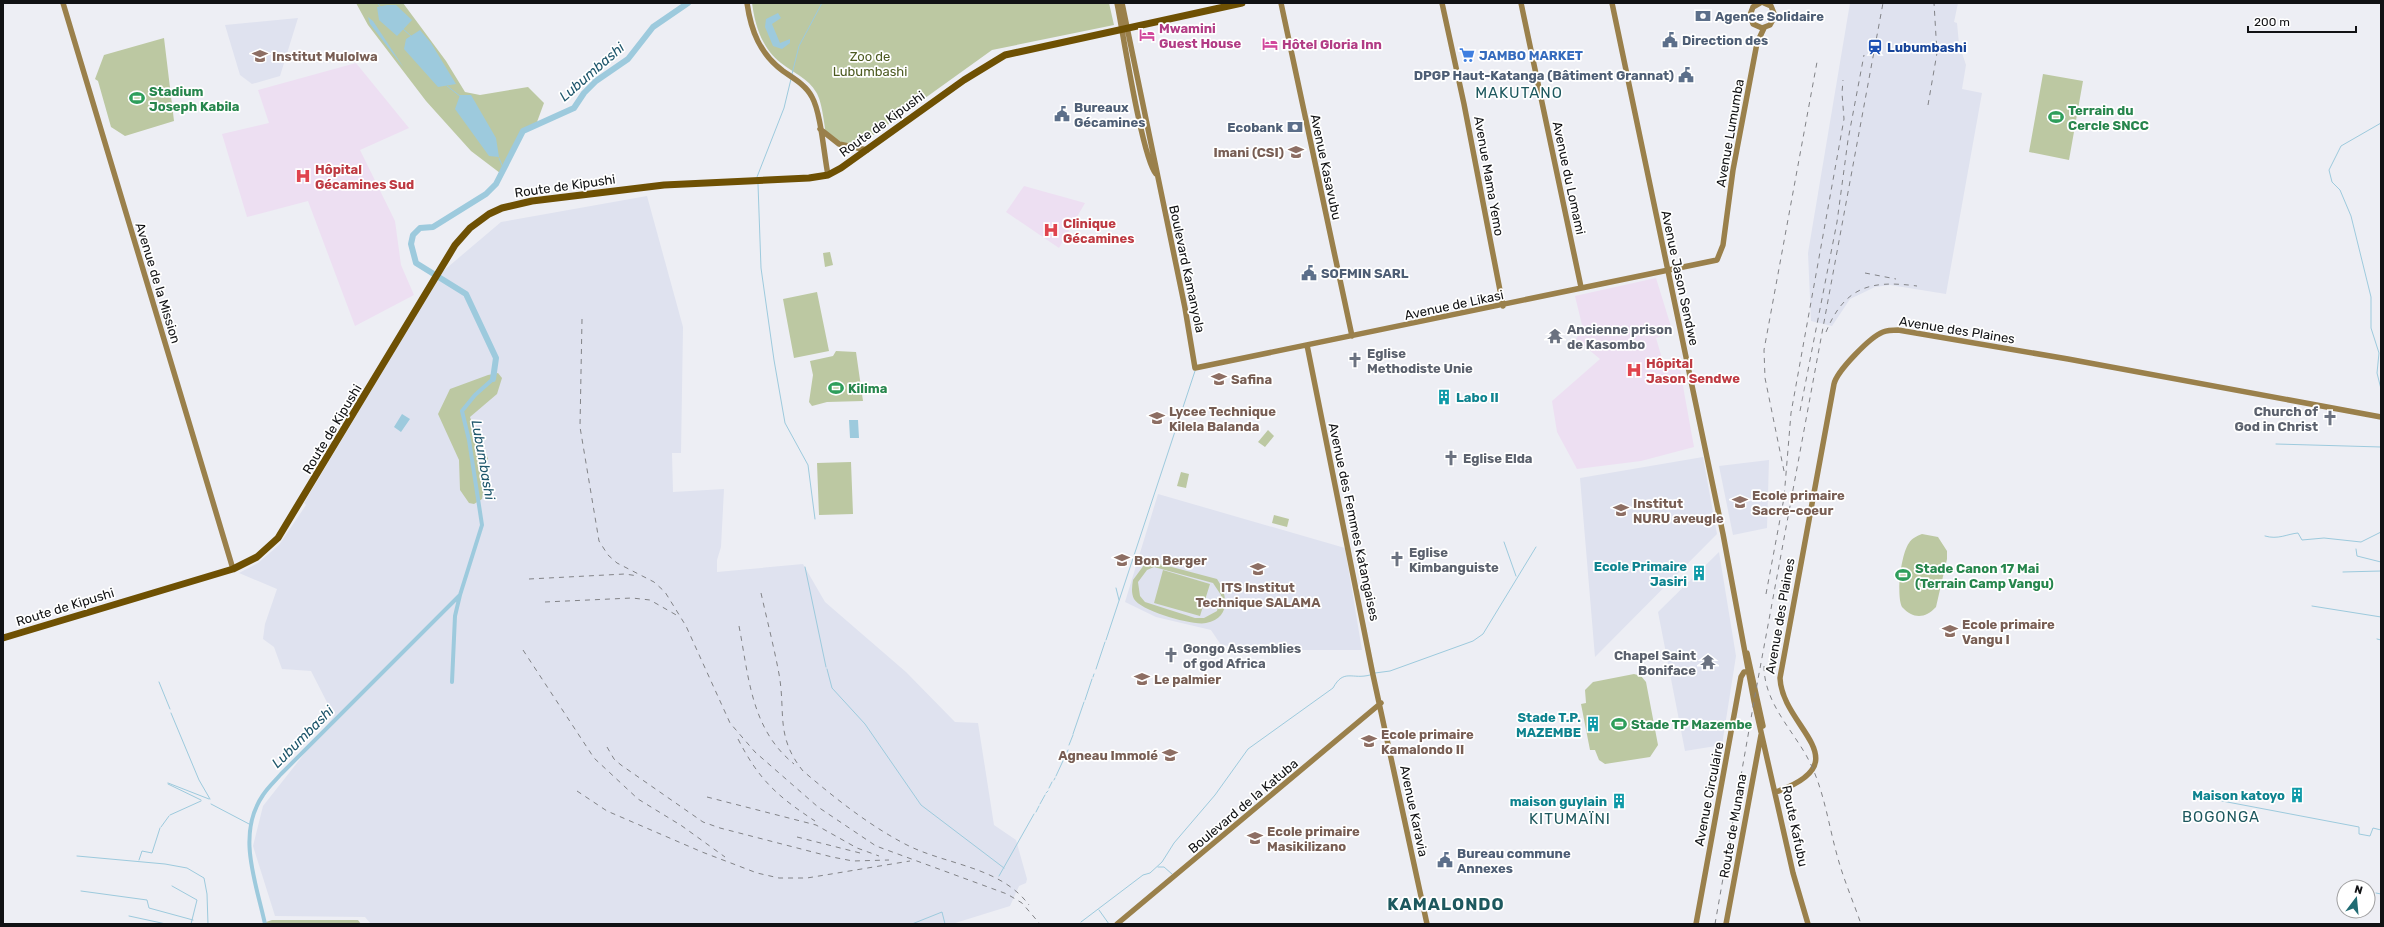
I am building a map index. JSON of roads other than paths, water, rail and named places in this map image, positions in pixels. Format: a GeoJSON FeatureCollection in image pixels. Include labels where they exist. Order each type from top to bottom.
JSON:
{"type":"FeatureCollection","features":[{"type":"Feature","properties":{"kind":"highway","name":"Route de Kipushi"},"geometry":{"type":"LineString","coordinates":[[3,638],[233,570],[264,551],[282,534],[455,245],[470,228],[489,214],[515,204],[664,184],[755,181],[809,178],[828,175],[868,150],[964,80],[994,61],[1011,53],[1242,3]]}},
{"type":"Feature","properties":{"kind":"street","name":"Avenue de la Mission"},"geometry":{"type":"LineString","coordinates":[[63,3],[233,570]]}},
{"type":"Feature","properties":{"kind":"street"},"geometry":{"type":"LineString","coordinates":[[748,3],[752,30],[758,44],[773,62],[795,79],[813,98],[828,175]]}},
{"type":"Feature","properties":{"kind":"street","name":"Boulevard Kamanyola"},"geometry":{"type":"LineString","coordinates":[[1117,3],[1125,28]]}},
{"type":"Feature","properties":{"kind":"street","name":"Boulevard Kamanyola"},"geometry":{"type":"LineString","coordinates":[[1122,3],[1125,28],[1185,308],[1195,368]]}},
{"type":"Feature","properties":{"kind":"street","name":"Avenue Kasavubu"},"geometry":{"type":"LineString","coordinates":[[1281,3],[1352,336]]}},
{"type":"Feature","properties":{"kind":"street","name":"Avenue Mama Yemo"},"geometry":{"type":"LineString","coordinates":[[1442,3],[1464,104],[1503,306]]}},
{"type":"Feature","properties":{"kind":"street","name":"Avenue du Lomami"},"geometry":{"type":"LineString","coordinates":[[1521,3],[1581,287]]}},
{"type":"Feature","properties":{"kind":"street","name":"Avenue Jason Sendwe"},"geometry":{"type":"LineString","coordinates":[[1612,3],[1666,270],[1723,534],[1750,671],[1762,717],[1762,731]]}},
{"type":"Feature","properties":{"kind":"street"},"geometry":{"type":"LineString","coordinates":[[1757,43],[1750,13],[1753,7],[1760,3]]}},
{"type":"Feature","properties":{"kind":"street"},"geometry":{"type":"LineString","coordinates":[[1757,43],[1764,28],[1770,25],[1774,18],[1774,11],[1767,4]]}},
{"type":"Feature","properties":{"kind":"street"},"geometry":{"type":"LineString","coordinates":[[1753,24],[1764,28]]}},
{"type":"Feature","properties":{"kind":"street","name":"Avenue Lumumba"},"geometry":{"type":"LineString","coordinates":[[1717,260],[1722,249],[1733,170],[1757,43]]}},
{"type":"Feature","properties":{"kind":"street"},"geometry":{"type":"LineString","coordinates":[[820,128],[839,144],[868,150]]}},
{"type":"Feature","properties":{"kind":"street","name":"Avenue de Likasi"},"geometry":{"type":"LineString","coordinates":[[1195,368],[1503,306],[1581,287],[1717,260]]}},
{"type":"Feature","properties":{"kind":"street","name":"Avenue des Plaines"},"geometry":{"type":"LineString","coordinates":[[1776,792],[1797,785],[1805,779],[1815,765],[1817,752],[1783,695],[1780,678],[1834,384],[1838,374],[1878,334],[1887,330],[1898,330],[2068,359],[2380,417]]}},
{"type":"Feature","properties":{"kind":"street","name":"Avenue des Femmes Katangaises"},"geometry":{"type":"LineString","coordinates":[[1306,345],[1373,675],[1381,703]]}},
{"type":"Feature","properties":{"kind":"street","name":"Avenue Jason Sendwe"},"geometry":{"type":"LineString","coordinates":[[1750,671],[1750,682],[1762,731]]}},
{"type":"Feature","properties":{"kind":"street","name":"Avenue Circulaire"},"geometry":{"type":"LineString","coordinates":[[1696,924],[1740,683],[1742,674],[1750,671]]}},
{"type":"Feature","properties":{"kind":"street"},"geometry":{"type":"LineString","coordinates":[[1740,683],[1744,679],[1750,682]]}},
{"type":"Feature","properties":{"kind":"street","name":"Boulevard de la Katuba"},"geometry":{"type":"LineString","coordinates":[[1117,924],[1381,703]]}},
{"type":"Feature","properties":{"kind":"street","name":"Avenue Karavia"},"geometry":{"type":"LineString","coordinates":[[1381,703],[1427,924]]}},
{"type":"Feature","properties":{"kind":"street","name":"Route Kafubu"},"geometry":{"type":"LineString","coordinates":[[1762,731],[1793,873],[1808,924]]}},
{"type":"Feature","properties":{"kind":"street","name":"Route de Munana"},"geometry":{"type":"LineString","coordinates":[[1726,924],[1762,731]]}},
{"type":"Feature","properties":{"kind":"water"},"geometry":{"type":"Polygon","coordinates":[[[396,5],[412,20],[397,36],[379,20],[377,7],[396,5]]]}},
{"type":"Feature","properties":{"kind":"water"},"geometry":{"type":"Polygon","coordinates":[[[778,13],[781,18],[772,24],[780,43],[790,39],[790,43],[782,49],[773,46],[765,27],[766,19],[778,13]]]}},
{"type":"Feature","properties":{"kind":"water"},"geometry":{"type":"Polygon","coordinates":[[[368,17],[373,21],[404,68],[370,24],[368,17]]]}},
{"type":"Feature","properties":{"kind":"water"},"geometry":{"type":"Polygon","coordinates":[[[420,30],[431,43],[456,84],[438,87],[404,49],[406,39],[420,30]]]}},
{"type":"Feature","properties":{"kind":"water"},"geometry":{"type":"Polygon","coordinates":[[[460,95],[471,95],[496,138],[499,157],[489,156],[455,109],[460,95]]]}},
{"type":"Feature","properties":{"kind":"water"},"geometry":{"type":"Polygon","coordinates":[[[402,414],[410,419],[401,432],[394,427],[402,414]]]}},
{"type":"Feature","properties":{"kind":"water"},"geometry":{"type":"Polygon","coordinates":[[[849,420],[858,420],[859,438],[850,438],[849,420]]]}},
{"type":"Feature","properties":{"kind":"waterway"},"geometry":{"type":"LineString","coordinates":[[377,3],[381,7]]}},
{"type":"Feature","properties":{"kind":"waterway","name":"Lubumbashi"},"geometry":{"type":"LineString","coordinates":[[493,379],[496,358],[466,294],[416,263],[411,244],[413,235],[420,228],[433,227],[486,194],[496,184],[523,131],[574,108],[584,93],[596,81],[628,59],[653,27],[688,3]]}},
{"type":"Feature","properties":{"kind":"waterway"},"geometry":{"type":"LineString","coordinates":[[792,74],[799,46],[822,3]]}},
{"type":"Feature","properties":{"kind":"waterway"},"geometry":{"type":"LineString","coordinates":[[403,29],[411,36]]}},
{"type":"Feature","properties":{"kind":"waterway"},"geometry":{"type":"LineString","coordinates":[[757,177],[784,108],[791,79]]}},
{"type":"Feature","properties":{"kind":"waterway"},"geometry":{"type":"LineString","coordinates":[[447,86],[460,96]]}},
{"type":"Feature","properties":{"kind":"waterway"},"geometry":{"type":"LineString","coordinates":[[2381,123],[2341,146],[2329,170],[2332,182],[2340,190],[2351,216],[2371,297],[2371,328],[2379,353],[2377,373],[2381,389]]}},
{"type":"Feature","properties":{"kind":"waterway"},"geometry":{"type":"LineString","coordinates":[[499,158],[504,170]]}},
{"type":"Feature","properties":{"kind":"waterway"},"geometry":{"type":"LineString","coordinates":[[758,184],[761,268],[774,360],[785,423],[808,465],[815,519]]}},
{"type":"Feature","properties":{"kind":"waterway"},"geometry":{"type":"LineString","coordinates":[[1106,640],[1195,371]]}},
{"type":"Feature","properties":{"kind":"waterway","name":"Lubumbashi"},"geometry":{"type":"LineString","coordinates":[[265,924],[250,858],[249,842],[255,810],[265,792],[281,774],[460,595],[482,525],[469,440],[462,411],[475,395],[493,379]]}},
{"type":"Feature","properties":{"kind":"waterway"},"geometry":{"type":"LineString","coordinates":[[2276,444],[2381,447]]}},
{"type":"Feature","properties":{"kind":"waterway"},"geometry":{"type":"LineString","coordinates":[[2265,536],[2278,537],[2298,533],[2302,540],[2324,538],[2361,542],[2381,532]]}},
{"type":"Feature","properties":{"kind":"waterway"},"geometry":{"type":"LineString","coordinates":[[1504,542],[1516,576]]}},
{"type":"Feature","properties":{"kind":"waterway"},"geometry":{"type":"LineString","coordinates":[[1375,673],[1390,671],[1473,641],[1483,634],[1536,547]]}},
{"type":"Feature","properties":{"kind":"waterway"},"geometry":{"type":"LineString","coordinates":[[2356,549],[2357,556],[2381,562]]}},
{"type":"Feature","properties":{"kind":"waterway"},"geometry":{"type":"LineString","coordinates":[[805,567],[826,667]]}},
{"type":"Feature","properties":{"kind":"waterway"},"geometry":{"type":"LineString","coordinates":[[2343,572],[2381,571]]}},
{"type":"Feature","properties":{"kind":"waterway"},"geometry":{"type":"LineString","coordinates":[[1116,588],[1119,600]]}},
{"type":"Feature","properties":{"kind":"waterway"},"geometry":{"type":"LineString","coordinates":[[452,682],[455,616],[460,595]]}},
{"type":"Feature","properties":{"kind":"waterway"},"geometry":{"type":"LineString","coordinates":[[2312,606],[2381,617]]}},
{"type":"Feature","properties":{"kind":"waterway"},"geometry":{"type":"LineString","coordinates":[[2377,639],[2381,640]]}},
{"type":"Feature","properties":{"kind":"waterway"},"geometry":{"type":"LineString","coordinates":[[1096,669],[1105,642]]}},
{"type":"Feature","properties":{"kind":"waterway"},"geometry":{"type":"LineString","coordinates":[[827,669],[832,688],[865,724],[921,805],[1004,868]]}},
{"type":"Feature","properties":{"kind":"waterway"},"geometry":{"type":"LineString","coordinates":[[1081,922],[1143,875],[1150,873],[1162,862],[1174,843],[1215,795],[1248,749],[1333,688],[1341,678],[1345,676],[1370,675]]}},
{"type":"Feature","properties":{"kind":"waterway"},"geometry":{"type":"LineString","coordinates":[[1085,700],[1092,679]]}},
{"type":"Feature","properties":{"kind":"waterway"},"geometry":{"type":"LineString","coordinates":[[159,682],[170,709]]}},
{"type":"Feature","properties":{"kind":"waterway"},"geometry":{"type":"LineString","coordinates":[[1073,734],[1084,702]]}},
{"type":"Feature","properties":{"kind":"waterway"},"geometry":{"type":"LineString","coordinates":[[171,713],[199,780],[210,799]]}},
{"type":"Feature","properties":{"kind":"waterway"},"geometry":{"type":"LineString","coordinates":[[1069,745],[1073,735]]}},
{"type":"Feature","properties":{"kind":"waterway"},"geometry":{"type":"LineString","coordinates":[[1056,776],[1068,750]]}},
{"type":"Feature","properties":{"kind":"waterway"},"geometry":{"type":"LineString","coordinates":[[1049,788],[1052,782]]}},
{"type":"Feature","properties":{"kind":"waterway"},"geometry":{"type":"LineString","coordinates":[[168,783],[209,799]]}},
{"type":"Feature","properties":{"kind":"waterway"},"geometry":{"type":"LineString","coordinates":[[168,784],[201,800]]}},
{"type":"Feature","properties":{"kind":"waterway"},"geometry":{"type":"LineString","coordinates":[[1040,804],[1045,795]]}},
{"type":"Feature","properties":{"kind":"waterway"},"geometry":{"type":"LineString","coordinates":[[170,815],[201,801]]}},
{"type":"Feature","properties":{"kind":"waterway"},"geometry":{"type":"LineString","coordinates":[[2222,801],[2359,827],[2359,834],[2370,836],[2373,828],[2381,830]]}},
{"type":"Feature","properties":{"kind":"waterway"},"geometry":{"type":"LineString","coordinates":[[211,804],[251,825]]}},
{"type":"Feature","properties":{"kind":"waterway"},"geometry":{"type":"LineString","coordinates":[[1036,812],[1039,806]]}},
{"type":"Feature","properties":{"kind":"waterway"},"geometry":{"type":"LineString","coordinates":[[999,876],[1034,814]]}},
{"type":"Feature","properties":{"kind":"waterway"},"geometry":{"type":"LineString","coordinates":[[161,827],[169,816]]}},
{"type":"Feature","properties":{"kind":"waterway"},"geometry":{"type":"LineString","coordinates":[[139,860],[142,851],[152,853],[160,828]]}},
{"type":"Feature","properties":{"kind":"waterway"},"geometry":{"type":"LineString","coordinates":[[77,856],[165,864],[187,868],[204,878],[207,894],[208,924]]}},
{"type":"Feature","properties":{"kind":"waterway"},"geometry":{"type":"LineString","coordinates":[[1158,867],[1164,867],[1172,874]]}},
{"type":"Feature","properties":{"kind":"waterway"},"geometry":{"type":"LineString","coordinates":[[172,886],[197,900],[191,924]]}},
{"type":"Feature","properties":{"kind":"waterway"},"geometry":{"type":"LineString","coordinates":[[81,891],[147,900],[149,908],[193,920]]}},
{"type":"Feature","properties":{"kind":"waterway"},"geometry":{"type":"LineString","coordinates":[[2376,893],[2381,894]]}},
{"type":"Feature","properties":{"kind":"waterway"},"geometry":{"type":"LineString","coordinates":[[1099,910],[1109,924]]}},
{"type":"Feature","properties":{"kind":"waterway"},"geometry":{"type":"LineString","coordinates":[[912,924],[942,912],[945,924]]}},
{"type":"Feature","properties":{"kind":"waterway"},"geometry":{"type":"LineString","coordinates":[[129,916],[166,924]]}},
{"type":"Feature","properties":{"kind":"waterway","name":"KAMALONDO"},"geometry":{"type":"LineString","coordinates":[[1078,924],[1084,924]]}},
{"type":"Feature","properties":{"kind":"railway"},"geometry":{"type":"LineString","coordinates":[[1715,924],[1756,690],[1883,3]]}},
{"type":"Feature","properties":{"kind":"railway"},"geometry":{"type":"LineString","coordinates":[[1928,105],[1937,53],[1934,3]]}},
{"type":"Feature","properties":{"kind":"railway"},"geometry":{"type":"LineString","coordinates":[[1800,411],[1837,222],[1848,140],[1864,55]]}},
{"type":"Feature","properties":{"kind":"railway"},"geometry":{"type":"LineString","coordinates":[[1784,471],[1765,378],[1764,350],[1817,62]]}},
{"type":"Feature","properties":{"kind":"railway"},"geometry":{"type":"LineString","coordinates":[[1766,594],[1784,498],[1791,413],[1844,119],[1842,93],[1843,80]]}},
{"type":"Feature","properties":{"kind":"railway"},"geometry":{"type":"LineString","coordinates":[[1865,273],[1896,279]]}},
{"type":"Feature","properties":{"kind":"railway"},"geometry":{"type":"LineString","coordinates":[[1826,332],[1833,317],[1842,305],[1851,296],[1861,290],[1886,284],[1917,286]]}},
{"type":"Feature","properties":{"kind":"railway"},"geometry":{"type":"LineString","coordinates":[[582,319],[580,427],[599,541],[608,555],[617,563],[654,582],[665,592],[686,626],[730,723],[755,752],[818,807],[876,846],[1007,894],[1022,903],[1040,924]]}},
{"type":"Feature","properties":{"kind":"railway"},"geometry":{"type":"LineString","coordinates":[[529,579],[625,574],[638,576]]}},
{"type":"Feature","properties":{"kind":"railway"},"geometry":{"type":"LineString","coordinates":[[761,593],[779,674],[785,735],[788,747],[803,771],[852,810],[891,836],[921,851],[988,874],[1017,892],[1029,905]]}},
{"type":"Feature","properties":{"kind":"railway"},"geometry":{"type":"LineString","coordinates":[[545,602],[632,598],[650,600],[678,616]]}},
{"type":"Feature","properties":{"kind":"railway"},"geometry":{"type":"LineString","coordinates":[[739,626],[749,683],[760,719],[780,750],[794,764]]}},
{"type":"Feature","properties":{"kind":"railway"},"geometry":{"type":"LineString","coordinates":[[523,650],[594,758],[638,799],[682,826],[725,857]]}},
{"type":"Feature","properties":{"kind":"railway"},"geometry":{"type":"LineString","coordinates":[[1764,666],[1765,678],[1772,700],[1810,762],[1820,788],[1839,864],[1861,924]]}},
{"type":"Feature","properties":{"kind":"railway"},"geometry":{"type":"LineString","coordinates":[[738,739],[754,766],[770,786],[779,795],[815,821]]}},
{"type":"Feature","properties":{"kind":"railway"},"geometry":{"type":"LineString","coordinates":[[607,747],[614,759],[621,765],[703,822],[720,828],[832,857],[853,861],[889,860]]}},
{"type":"Feature","properties":{"kind":"railway"},"geometry":{"type":"LineString","coordinates":[[577,791],[607,811],[702,852],[757,873],[779,878],[807,878],[910,861]]}},
{"type":"Feature","properties":{"kind":"railway"},"geometry":{"type":"LineString","coordinates":[[707,797],[816,825],[857,848],[879,856]]}},
{"type":"Feature","properties":{"kind":"railway"},"geometry":{"type":"LineString","coordinates":[[797,837],[864,854]]}},
{"type":"Feature","properties":{"kind":"place","name":"Agence Solidaire"},"geometry":{"type":"Point","coordinates":[1703,16]}},
{"type":"Feature","properties":{"kind":"place","name":"Mwamini Guest House"},"geometry":{"type":"Point","coordinates":[1147,35]}},
{"type":"Feature","properties":{"kind":"place","name":"Direction des"},"geometry":{"type":"Point","coordinates":[1670,40]}},
{"type":"Feature","properties":{"kind":"place","name":"Hôtel Gloria Inn"},"geometry":{"type":"Point","coordinates":[1270,44]}},
{"type":"Feature","properties":{"kind":"place","name":"Lubumbashi"},"geometry":{"type":"Point","coordinates":[1875,47]}},
{"type":"Feature","properties":{"kind":"place","name":"JAMBO MARKET"},"geometry":{"type":"Point","coordinates":[1467,55]}},
{"type":"Feature","properties":{"kind":"place","name":"Institut Mulolwa"},"geometry":{"type":"Point","coordinates":[260,56]}},
{"type":"Feature","properties":{"kind":"place","name":"DPGP Haut-Katanga (Bâtiment Grannat)"},"geometry":{"type":"Point","coordinates":[1686,75]}},
{"type":"Feature","properties":{"kind":"place","name":"Stadium Joseph Kabila"},"geometry":{"type":"Point","coordinates":[137,98]}},
{"type":"Feature","properties":{"kind":"place","name":"Bureaux Gécamines"},"geometry":{"type":"Point","coordinates":[1062,114]}},
{"type":"Feature","properties":{"kind":"place","name":"Terrain du Cercle SNCC"},"geometry":{"type":"Point","coordinates":[2056,117]}},
{"type":"Feature","properties":{"kind":"place","name":"Ecobank"},"geometry":{"type":"Point","coordinates":[1295,127]}},
{"type":"Feature","properties":{"kind":"place","name":"Imani (CSI)"},"geometry":{"type":"Point","coordinates":[1296,152]}},
{"type":"Feature","properties":{"kind":"place","name":"Hôpital Gécamines Sud"},"geometry":{"type":"Point","coordinates":[303,176]}},
{"type":"Feature","properties":{"kind":"place","name":"Clinique Gécamines"},"geometry":{"type":"Point","coordinates":[1051,230]}},
{"type":"Feature","properties":{"kind":"place","name":"SOFMIN SARL"},"geometry":{"type":"Point","coordinates":[1309,273]}},
{"type":"Feature","properties":{"kind":"place","name":"Ancienne prison de Kasombo"},"geometry":{"type":"Point","coordinates":[1555,336]}},
{"type":"Feature","properties":{"kind":"place","name":"Eglise Methodiste Unie"},"geometry":{"type":"Point","coordinates":[1355,360]}},
{"type":"Feature","properties":{"kind":"place","name":"Hôpital Jason Sendwe"},"geometry":{"type":"Point","coordinates":[1634,370]}},
{"type":"Feature","properties":{"kind":"place","name":"Safina"},"geometry":{"type":"Point","coordinates":[1219,379]}},
{"type":"Feature","properties":{"kind":"place","name":"Kilima"},"geometry":{"type":"Point","coordinates":[836,388]}},
{"type":"Feature","properties":{"kind":"place","name":"Labo II"},"geometry":{"type":"Point","coordinates":[1444,397]}},
{"type":"Feature","properties":{"kind":"place","name":"Lycee Technique Kilela Balanda"},"geometry":{"type":"Point","coordinates":[1157,418]}},
{"type":"Feature","properties":{"kind":"place","name":"Church of God in Christ"},"geometry":{"type":"Point","coordinates":[2330,418]}},
{"type":"Feature","properties":{"kind":"place","name":"Eglise Elda"},"geometry":{"type":"Point","coordinates":[1451,458]}},
{"type":"Feature","properties":{"kind":"place","name":"Ecole primaire Sacre-coeur"},"geometry":{"type":"Point","coordinates":[1740,502]}},
{"type":"Feature","properties":{"kind":"place","name":"Institut NURU aveugle"},"geometry":{"type":"Point","coordinates":[1621,510]}},
{"type":"Feature","properties":{"kind":"place","name":"Eglise Kimbanguiste"},"geometry":{"type":"Point","coordinates":[1397,559]}},
{"type":"Feature","properties":{"kind":"place","name":"Bon Berger"},"geometry":{"type":"Point","coordinates":[1122,560]}},
{"type":"Feature","properties":{"kind":"place","name":"ITS Institut Technique SALAMA"},"geometry":{"type":"Point","coordinates":[1258,569]}},
{"type":"Feature","properties":{"kind":"place","name":"Ecole Primaire Jasiri"},"geometry":{"type":"Point","coordinates":[1699,573]}},
{"type":"Feature","properties":{"kind":"place","name":"Stade Canon 17 Mai (Terrain Camp Vangu)"},"geometry":{"type":"Point","coordinates":[1903,575]}},
{"type":"Feature","properties":{"kind":"place","name":"Ecole primaire Vangu I"},"geometry":{"type":"Point","coordinates":[1950,631]}},
{"type":"Feature","properties":{"kind":"place","name":"Gongo Assemblies of god Africa"},"geometry":{"type":"Point","coordinates":[1171,655]}},
{"type":"Feature","properties":{"kind":"place","name":"Chapel Saint Boniface"},"geometry":{"type":"Point","coordinates":[1708,662]}},
{"type":"Feature","properties":{"kind":"place","name":"Le palmier"},"geometry":{"type":"Point","coordinates":[1142,679]}},
{"type":"Feature","properties":{"kind":"place","name":"Stade T.P. MAZEMBE"},"geometry":{"type":"Point","coordinates":[1593,724]}},
{"type":"Feature","properties":{"kind":"place","name":"Stade TP Mazembe"},"geometry":{"type":"Point","coordinates":[1619,724]}},
{"type":"Feature","properties":{"kind":"place","name":"Ecole primaire Kamalondo II"},"geometry":{"type":"Point","coordinates":[1369,741]}},
{"type":"Feature","properties":{"kind":"place","name":"Agneau Immolé"},"geometry":{"type":"Point","coordinates":[1170,755]}},
{"type":"Feature","properties":{"kind":"place","name":"Maison katoyo"},"geometry":{"type":"Point","coordinates":[2297,795]}},
{"type":"Feature","properties":{"kind":"place","name":"maison guylain"},"geometry":{"type":"Point","coordinates":[1619,801]}},
{"type":"Feature","properties":{"kind":"place","name":"Ecole primaire Masikilizano"},"geometry":{"type":"Point","coordinates":[1255,838]}},
{"type":"Feature","properties":{"kind":"place","name":"Bureau commune Annexes"},"geometry":{"type":"Point","coordinates":[1445,860]}},
{"type":"Feature","properties":{"kind":"district","name":"MAKUTANO"},"geometry":{"type":"Point","coordinates":[1519,93]}},
{"type":"Feature","properties":{"kind":"district","name":"BOGONGA"},"geometry":{"type":"Point","coordinates":[2221,817]}},
{"type":"Feature","properties":{"kind":"district","name":"KITUMAÏNI"},"geometry":{"type":"Point","coordinates":[1570,819]}},
{"type":"Feature","properties":{"kind":"district","name":"KAMALONDO"},"geometry":{"type":"Point","coordinates":[1446,904]}},
{"type":"Feature","properties":{"kind":"park label","name":"Zoo de Lubumbashi"},"geometry":{"type":"Point","coordinates":[870,64]}}]}
